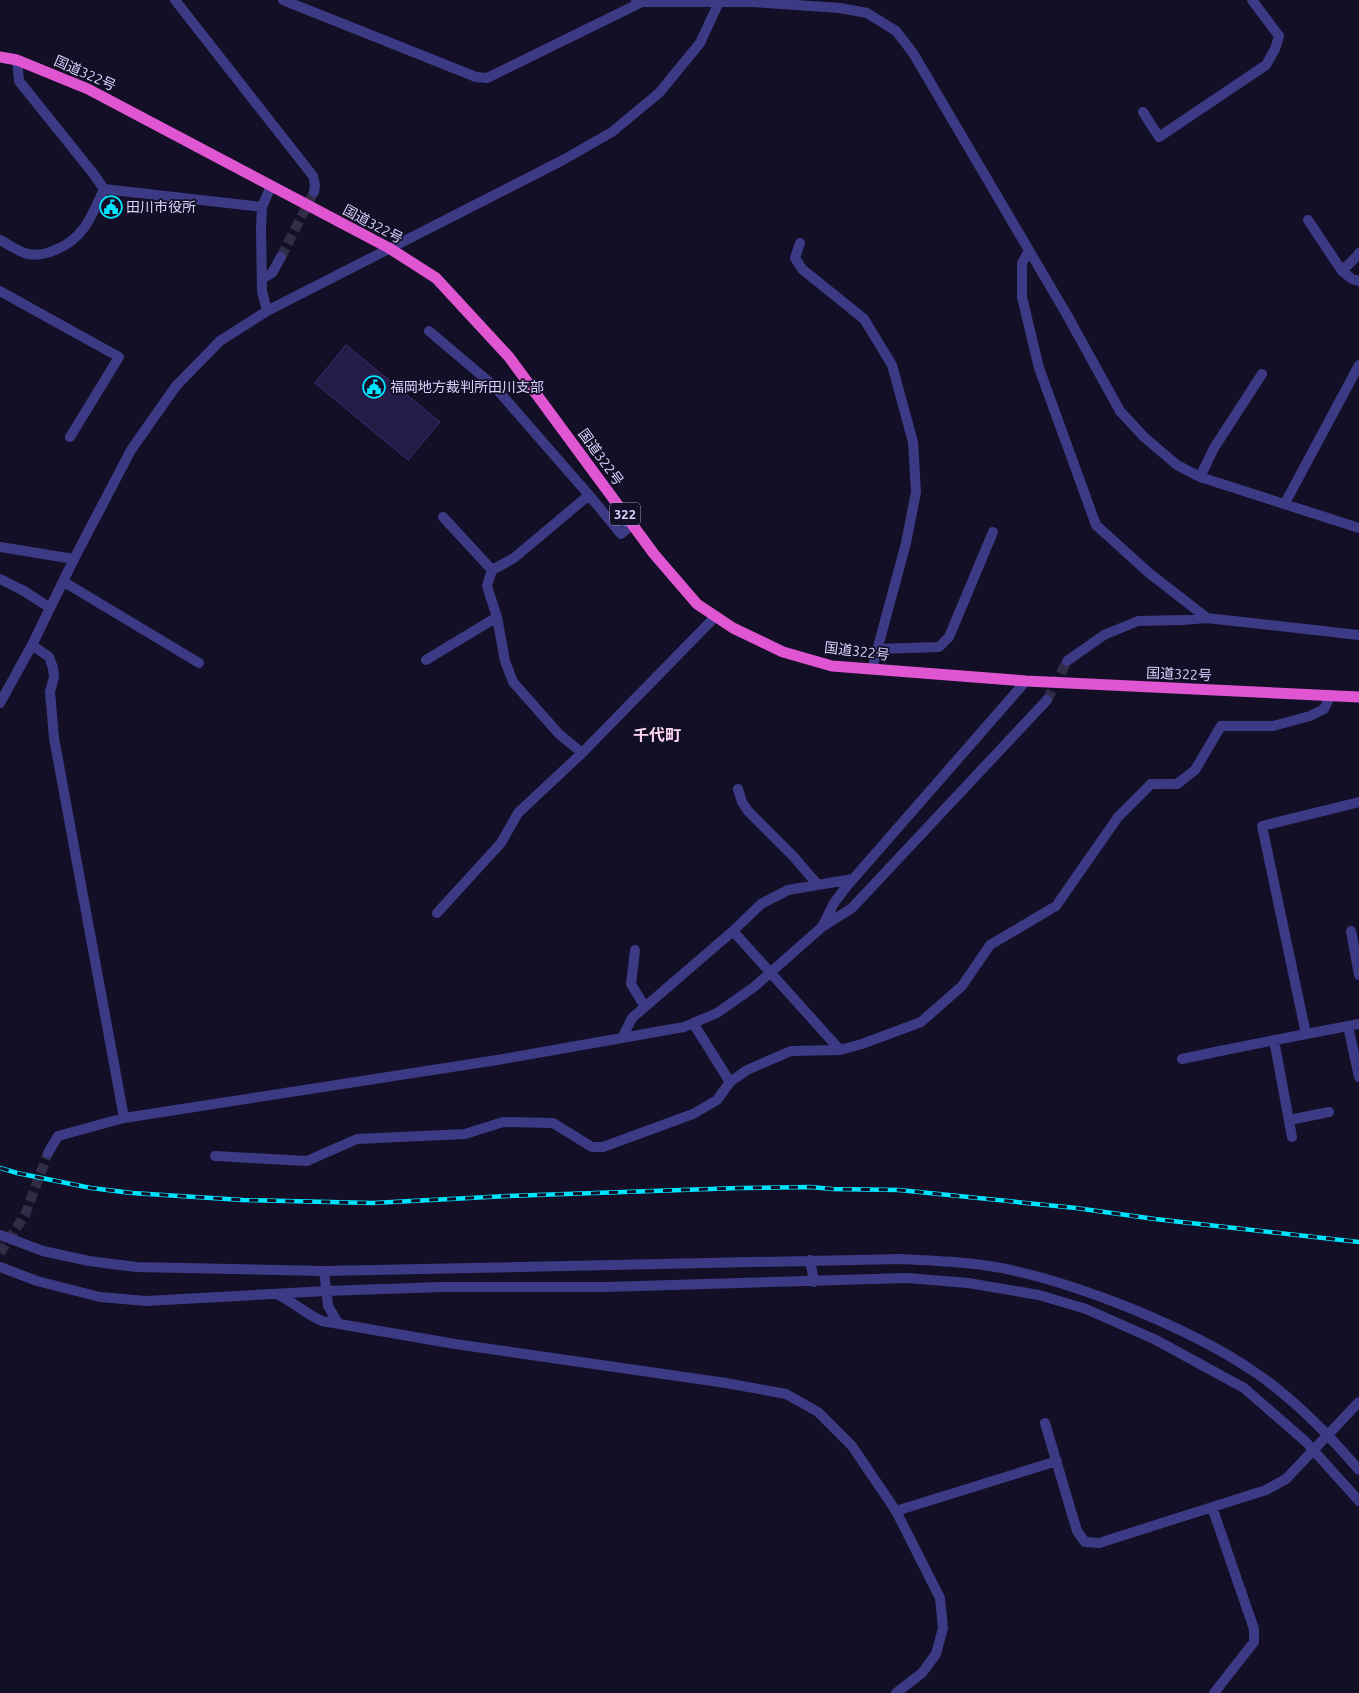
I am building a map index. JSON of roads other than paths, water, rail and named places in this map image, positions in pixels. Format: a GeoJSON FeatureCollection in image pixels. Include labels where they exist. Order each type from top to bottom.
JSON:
{"type":"FeatureCollection","features":[{"type":"Feature","properties":{"kind":"highway","name":"国道322号"},"geometry":{"type":"LineString","coordinates":[[0,56],[16,60],[88,89],[389,248],[436,278],[509,357],[654,554],[697,604],[733,628],[783,652],[832,666],[1026,681],[1358,696]]}},
{"type":"Feature","properties":{"kind":"street"},"geometry":{"type":"LineString","coordinates":[[175,0],[313,176],[315,185],[314,192]]}},
{"type":"Feature","properties":{"kind":"street"},"geometry":{"type":"LineString","coordinates":[[283,0],[476,77],[487,78],[639,1],[752,2],[840,8],[867,13],[896,31],[918,60],[1028,251],[1067,315],[1120,411],[1144,437],[1176,465],[1200,477],[1285,503],[1359,528]]}},
{"type":"Feature","properties":{"kind":"street"},"geometry":{"type":"LineString","coordinates":[[0,703],[32,645],[74,559],[131,450],[176,386],[220,341],[267,311],[563,160],[612,132],[659,93],[700,43],[720,0]]}},
{"type":"Feature","properties":{"kind":"street"},"geometry":{"type":"LineString","coordinates":[[1143,112],[1159,137],[1266,65],[1275,49],[1279,36],[1252,0]]}},
{"type":"Feature","properties":{"kind":"street"},"geometry":{"type":"LineString","coordinates":[[16,60],[19,81],[104,189],[262,208]]}},
{"type":"Feature","properties":{"kind":"street"},"geometry":{"type":"LineString","coordinates":[[267,311],[262,290],[262,208],[271,186]]}},
{"type":"Feature","properties":{"kind":"street"},"geometry":{"type":"LineString","coordinates":[[0,240],[27,254],[44,254],[64,247],[78,237],[92,216],[104,189]]}},
{"type":"Feature","properties":{"kind":"street"},"geometry":{"type":"LineString","coordinates":[[1308,220],[1342,271],[1352,279],[1359,281]]}},
{"type":"Feature","properties":{"kind":"street"},"geometry":{"type":"LineString","coordinates":[[800,243],[795,258],[802,269],[864,319],[892,365],[913,442],[916,492],[906,543],[872,669]]}},
{"type":"Feature","properties":{"kind":"street"},"geometry":{"type":"LineString","coordinates":[[1028,251],[1022,263],[1022,297],[1039,368],[1096,525],[1149,573],[1207,618]]}},
{"type":"Feature","properties":{"kind":"street"},"geometry":{"type":"LineString","coordinates":[[1342,271],[1359,252]]}},
{"type":"Feature","properties":{"kind":"street"},"geometry":{"type":"LineString","coordinates":[[262,278],[272,273],[281,257]]}},
{"type":"Feature","properties":{"kind":"street"},"geometry":{"type":"LineString","coordinates":[[0,291],[119,357],[70,437]]}},
{"type":"Feature","properties":{"kind":"street"},"geometry":{"type":"LineString","coordinates":[[428,331],[494,386],[621,534],[633,524]]}},
{"type":"Feature","properties":{"kind":"street"},"geometry":{"type":"LineString","coordinates":[[1285,503],[1359,365]]}},
{"type":"Feature","properties":{"kind":"street"},"geometry":{"type":"LineString","coordinates":[[1200,477],[1214,448],[1262,374]]}},
{"type":"Feature","properties":{"kind":"street"},"geometry":{"type":"LineString","coordinates":[[582,753],[559,734],[513,682],[505,661],[497,617],[487,586],[492,570],[514,558],[589,495]]}},
{"type":"Feature","properties":{"kind":"street"},"geometry":{"type":"LineString","coordinates":[[442,517],[492,570]]}},
{"type":"Feature","properties":{"kind":"street"},"geometry":{"type":"LineString","coordinates":[[877,649],[939,647],[949,637],[994,532]]}},
{"type":"Feature","properties":{"kind":"street"},"geometry":{"type":"LineString","coordinates":[[0,547],[74,559]]}},
{"type":"Feature","properties":{"kind":"street"},"geometry":{"type":"LineString","coordinates":[[0,579],[24,591],[50,608]]}},
{"type":"Feature","properties":{"kind":"street"},"geometry":{"type":"LineString","coordinates":[[64,582],[199,663]]}},
{"type":"Feature","properties":{"kind":"street"},"geometry":{"type":"LineString","coordinates":[[437,913],[501,843],[518,813],[582,753],[716,616]]}},
{"type":"Feature","properties":{"kind":"street"},"geometry":{"type":"LineString","coordinates":[[426,660],[497,617]]}},
{"type":"Feature","properties":{"kind":"street"},"geometry":{"type":"LineString","coordinates":[[1067,661],[1104,635],[1138,621],[1207,618],[1359,636]]}},
{"type":"Feature","properties":{"kind":"street"},"geometry":{"type":"LineString","coordinates":[[32,645],[49,657],[53,668],[54,677],[50,692],[54,738],[124,1118]]}},
{"type":"Feature","properties":{"kind":"street"},"geometry":{"type":"LineString","coordinates":[[822,927],[834,903],[853,878],[1026,681]]}},
{"type":"Feature","properties":{"kind":"street"},"geometry":{"type":"LineString","coordinates":[[215,1156],[307,1161],[357,1139],[465,1134],[503,1122],[553,1123],[592,1147],[603,1148],[693,1114],[718,1100],[730,1082],[747,1070],[791,1051],[840,1050],[862,1044],[921,1022],[962,986],[990,945],[1056,906],[1118,817],[1151,784],[1177,784],[1195,770],[1221,726],[1274,726],[1302,718],[1324,709],[1331,695]]}},
{"type":"Feature","properties":{"kind":"street"},"geometry":{"type":"LineString","coordinates":[[48,1152],[58,1136],[124,1118],[497,1060],[622,1038],[684,1027],[717,1013],[754,987],[822,927],[852,908],[1046,700]]}},
{"type":"Feature","properties":{"kind":"street"},"geometry":{"type":"LineString","coordinates":[[738,788],[742,802],[748,810],[793,856],[818,885]]}},
{"type":"Feature","properties":{"kind":"street"},"geometry":{"type":"LineString","coordinates":[[1306,1034],[1262,826],[1359,802]]}},
{"type":"Feature","properties":{"kind":"street"},"geometry":{"type":"LineString","coordinates":[[622,1038],[632,1018],[733,931],[761,904],[788,890],[853,878]]}},
{"type":"Feature","properties":{"kind":"street"},"geometry":{"type":"LineString","coordinates":[[733,931],[840,1050]]}},
{"type":"Feature","properties":{"kind":"street"},"geometry":{"type":"LineString","coordinates":[[1351,931],[1359,975]]}},
{"type":"Feature","properties":{"kind":"street"},"geometry":{"type":"LineString","coordinates":[[635,950],[631,984],[645,1007]]}},
{"type":"Feature","properties":{"kind":"street"},"geometry":{"type":"LineString","coordinates":[[693,1023],[730,1082]]}},
{"type":"Feature","properties":{"kind":"street"},"geometry":{"type":"LineString","coordinates":[[1182,1059],[1359,1024]]}},
{"type":"Feature","properties":{"kind":"street"},"geometry":{"type":"LineString","coordinates":[[1348,1026],[1359,1077]]}},
{"type":"Feature","properties":{"kind":"street"},"geometry":{"type":"LineString","coordinates":[[1274,1040],[1292,1137]]}},
{"type":"Feature","properties":{"kind":"street"},"geometry":{"type":"LineString","coordinates":[[1289,1120],[1328,1112]]}},
{"type":"Feature","properties":{"kind":"street"},"geometry":{"type":"LineString","coordinates":[[0,1235],[43,1250],[89,1261],[136,1267],[324,1271],[901,1259],[962,1263],[1014,1270],[1080,1288],[1152,1317],[1201,1339],[1256,1373],[1296,1405],[1344,1452],[1359,1470]]}},
{"type":"Feature","properties":{"kind":"street"},"geometry":{"type":"LineString","coordinates":[[810,1260],[814,1282]]}},
{"type":"Feature","properties":{"kind":"street"},"geometry":{"type":"LineString","coordinates":[[0,1267],[36,1281],[100,1297],[146,1301],[326,1291],[442,1287],[605,1287],[814,1282],[907,1278],[968,1283],[1039,1295],[1086,1309],[1156,1340],[1244,1388],[1305,1441],[1359,1501]]}},
{"type":"Feature","properties":{"kind":"street"},"geometry":{"type":"LineString","coordinates":[[324,1271],[328,1306],[338,1323]]}},
{"type":"Feature","properties":{"kind":"street"},"geometry":{"type":"LineString","coordinates":[[277,1294],[295,1303],[312,1316],[322,1321],[454,1344],[726,1383],[786,1394],[818,1412],[852,1446],[896,1511],[940,1598],[943,1628],[936,1654],[922,1673],[896,1693]]}},
{"type":"Feature","properties":{"kind":"street"},"geometry":{"type":"LineString","coordinates":[[1045,1423],[1077,1531],[1085,1542],[1098,1543],[1266,1490],[1286,1479],[1359,1402]]}},
{"type":"Feature","properties":{"kind":"street"},"geometry":{"type":"LineString","coordinates":[[896,1511],[1057,1461]]}},
{"type":"Feature","properties":{"kind":"street"},"geometry":{"type":"LineString","coordinates":[[1212,1507],[1254,1629],[1254,1642],[1214,1693]]}},
{"type":"Feature","properties":{"kind":"tunnel"},"geometry":{"type":"LineString","coordinates":[[281,257],[314,192]]}},
{"type":"Feature","properties":{"kind":"tunnel"},"geometry":{"type":"LineString","coordinates":[[1047,700],[1067,661]]}},
{"type":"Feature","properties":{"kind":"tunnel"},"geometry":{"type":"LineString","coordinates":[[0,1253],[25,1215],[48,1153]]}},
{"type":"Feature","properties":{"kind":"railway"},"geometry":{"type":"LineString","coordinates":[[0,1168],[17,1173],[91,1188],[132,1193],[243,1200],[373,1203],[508,1196],[739,1188],[811,1187],[832,1189],[899,1190],[1076,1208],[1155,1219],[1359,1242]]}},
{"type":"Feature","properties":{"kind":"place","name":"田川市役所"},"geometry":{"type":"Point","coordinates":[111,207]}},
{"type":"Feature","properties":{"kind":"place","name":"福岡地方裁判所田川支部"},"geometry":{"type":"Point","coordinates":[374,387]}},
{"type":"Feature","properties":{"kind":"district","name":"千代町"},"geometry":{"type":"Point","coordinates":[657,735]}}]}
